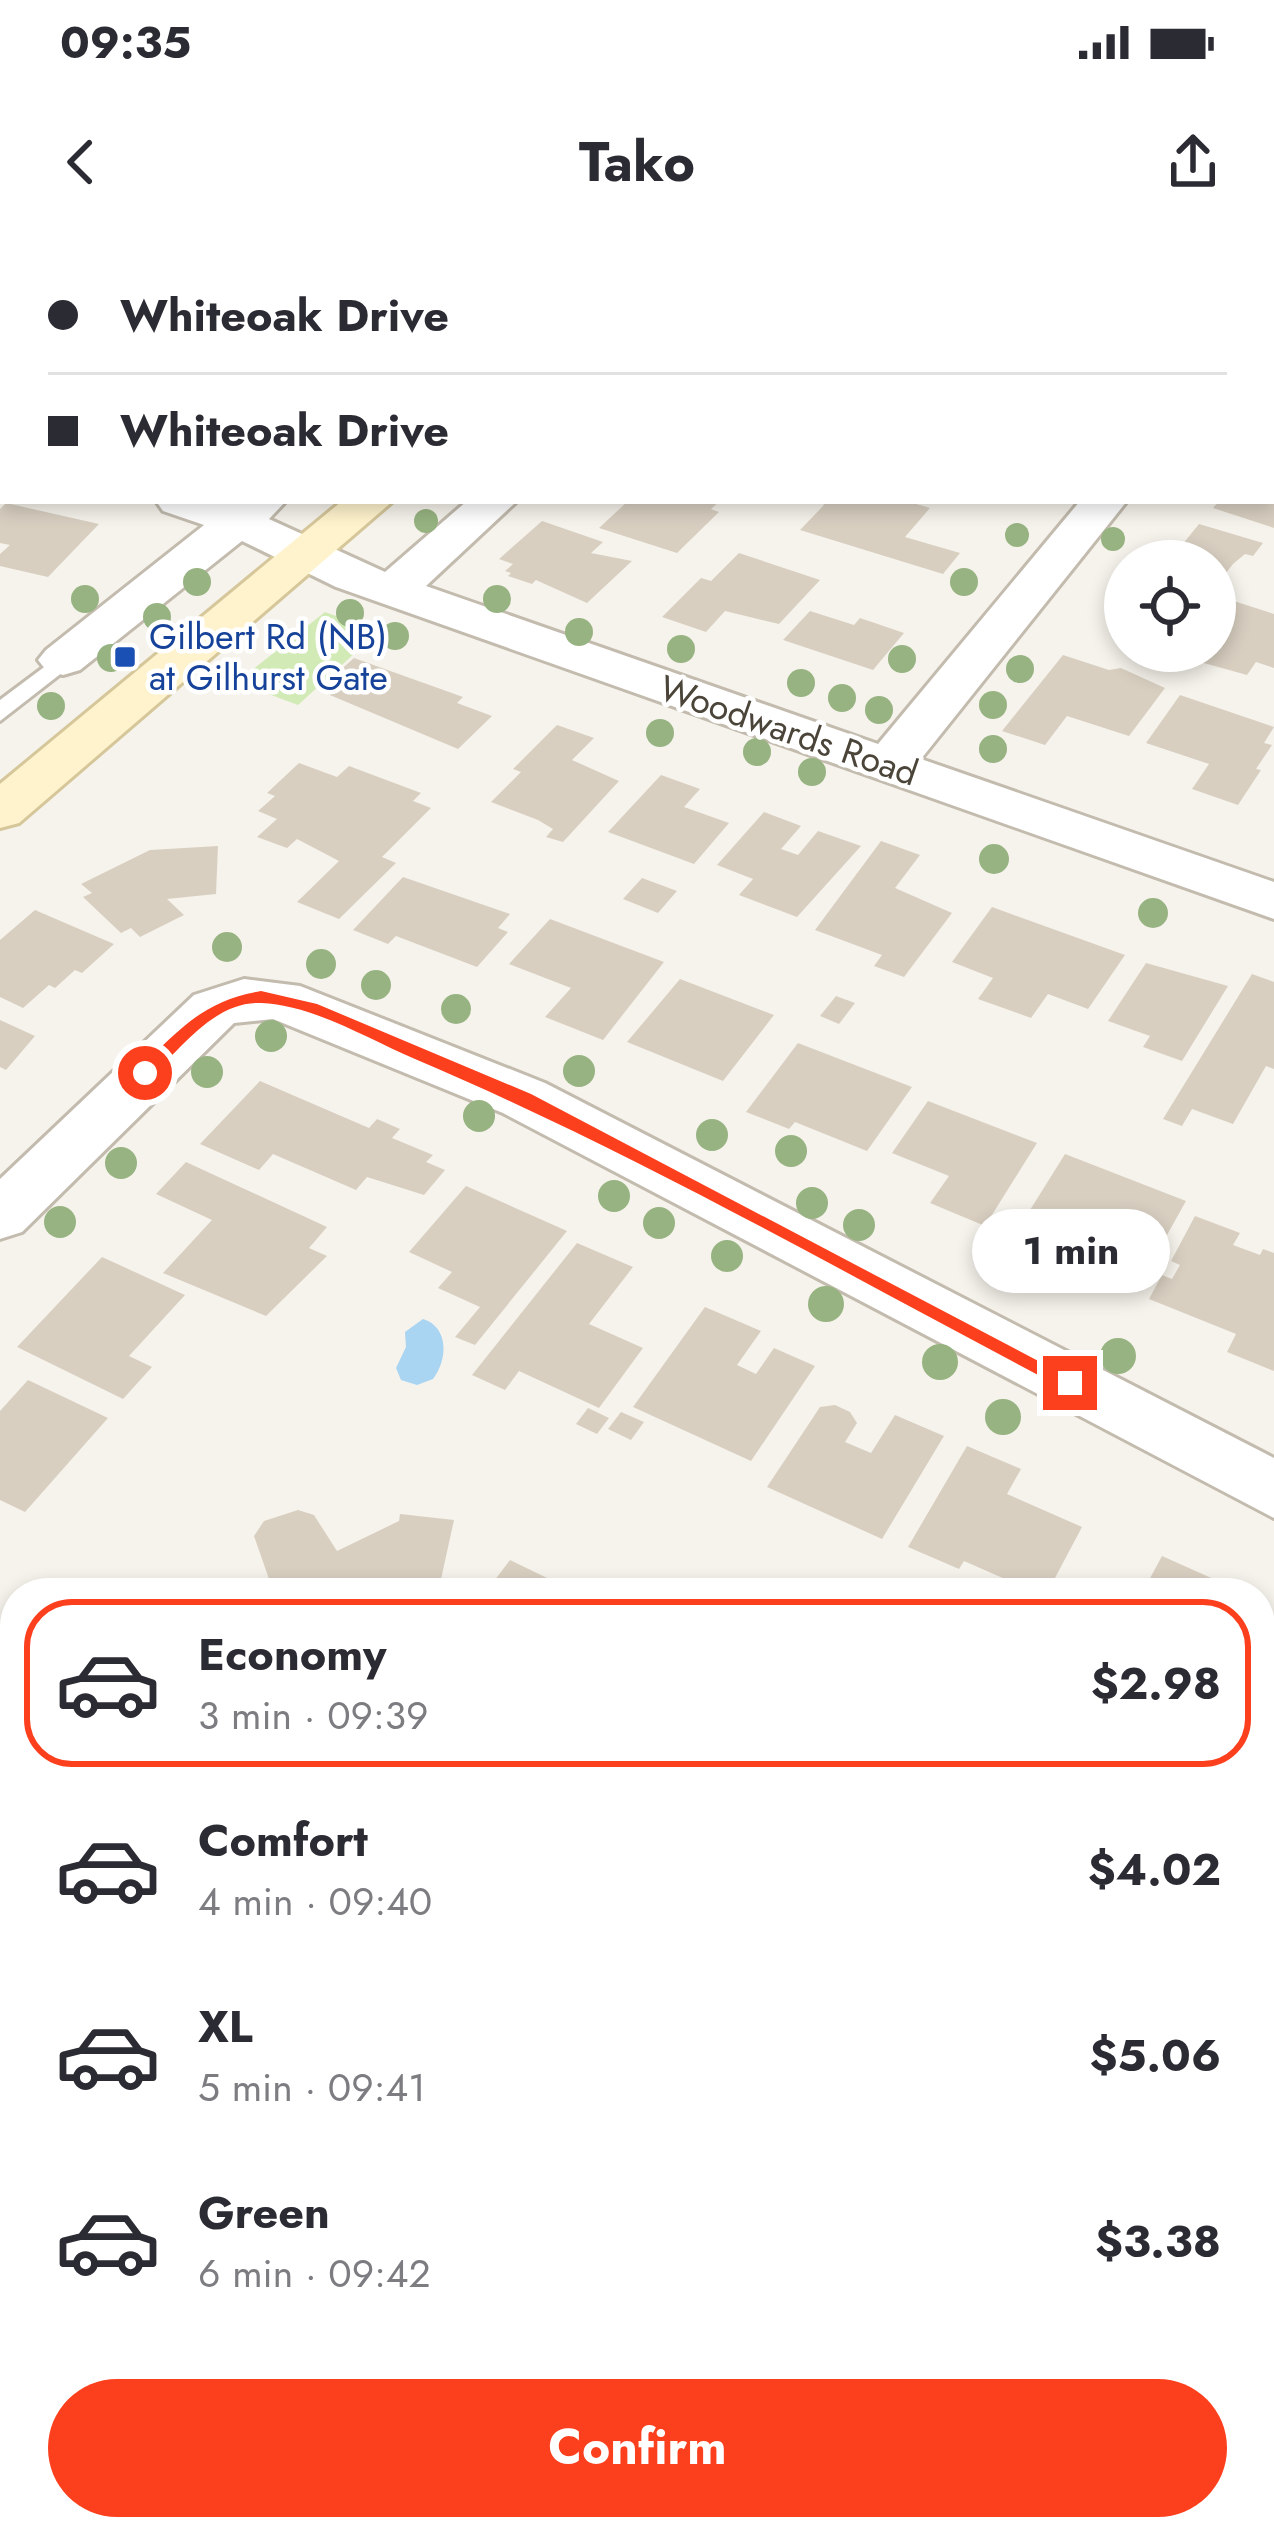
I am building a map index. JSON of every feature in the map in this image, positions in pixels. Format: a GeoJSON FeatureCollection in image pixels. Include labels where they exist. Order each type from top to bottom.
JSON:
{"type":"FeatureCollection","features":[{"type":"Feature","properties":{"kind":"main road"},"geometry":{"type":"LineString","coordinates":[[0,811],[366,504]]}},
{"type":"Feature","properties":{"kind":"street","name":"Woodwards Road"},"geometry":{"type":"LineString","coordinates":[[200,504],[250,511],[307,554],[392,591],[1274,901]]}},
{"type":"Feature","properties":{"kind":"street"},"geometry":{"type":"LineString","coordinates":[[392,591],[491,504]]}},
{"type":"Feature","properties":{"kind":"street"},"geometry":{"type":"LineString","coordinates":[[888,765],[1102,504]]}},
{"type":"Feature","properties":{"kind":"street"},"geometry":{"type":"LineString","coordinates":[[63,660],[250,511]]}},
{"type":"Feature","properties":{"kind":"street"},"geometry":{"type":"LineString","coordinates":[[0,1216],[214,1009],[244,998],[280,1000],[524,1098],[1274,1490]]}},
{"type":"Feature","properties":{"kind":"lane"},"geometry":{"type":"LineString","coordinates":[[0,713],[63,660]]}},
{"type":"Feature","properties":{"kind":"green space"},"geometry":{"type":"Polygon","coordinates":[[[325,612],[379,631],[298,705],[237,682],[325,612]]]}},
{"type":"Feature","properties":{"kind":"water"},"geometry":{"type":"Polygon","coordinates":[[[423,1319],[442,1336],[443,1354],[433,1379],[417,1385],[401,1380],[396,1368],[406,1347],[405,1332],[423,1319]]]}},
{"type":"Feature","properties":{"kind":"building"},"geometry":{"type":"Polygon","coordinates":[[[10,504],[99,524],[48,577],[0,566],[0,554],[10,545],[0,543],[0,509],[10,504]]]}},
{"type":"Feature","properties":{"kind":"building"},"geometry":{"type":"Polygon","coordinates":[[[625,504],[717,504],[711,509],[719,512],[677,553],[599,528],[625,504]]]}},
{"type":"Feature","properties":{"kind":"building"},"geometry":{"type":"Polygon","coordinates":[[[916,504],[930,508],[905,537],[960,553],[943,574],[800,530],[824,505],[916,504]]]}},
{"type":"Feature","properties":{"kind":"building"},"geometry":{"type":"Polygon","coordinates":[[[1216,504],[1274,504],[1274,528],[1213,508],[1216,504]]]}},
{"type":"Feature","properties":{"kind":"building"},"geometry":{"type":"Polygon","coordinates":[[[542,521],[603,542],[591,553],[632,561],[587,603],[536,580],[532,584],[508,576],[511,573],[505,571],[513,564],[499,559],[542,521]]]}},
{"type":"Feature","properties":{"kind":"building"},"geometry":{"type":"Polygon","coordinates":[[[1199,524],[1263,543],[1253,556],[1245,554],[1236,562],[1236,540],[1186,540],[1199,524]]]}},
{"type":"Feature","properties":{"kind":"building"},"geometry":{"type":"Polygon","coordinates":[[[739,553],[820,580],[779,624],[725,611],[706,632],[662,617],[701,578],[711,581],[739,553]]]}},
{"type":"Feature","properties":{"kind":"building"},"geometry":{"type":"Polygon","coordinates":[[[1236,602],[1274,614],[1274,668],[1256,662],[1247,675],[1236,672],[1236,602]]]}},
{"type":"Feature","properties":{"kind":"building"},"geometry":{"type":"Polygon","coordinates":[[[810,611],[854,625],[860,618],[904,633],[873,670],[783,640],[810,611]]]}},
{"type":"Feature","properties":{"kind":"building"},"geometry":{"type":"Polygon","coordinates":[[[1063,655],[1104,672],[1130,672],[1165,688],[1129,736],[1067,716],[1045,745],[1002,731],[1063,655]]]}},
{"type":"Feature","properties":{"kind":"building"},"geometry":{"type":"Polygon","coordinates":[[[354,658],[463,697],[457,703],[492,716],[458,749],[318,690],[354,658]]]}},
{"type":"Feature","properties":{"kind":"building"},"geometry":{"type":"Polygon","coordinates":[[[1180,695],[1274,727],[1264,743],[1272,745],[1256,769],[1261,770],[1238,805],[1192,789],[1209,764],[1146,743],[1180,695]]]}},
{"type":"Feature","properties":{"kind":"building"},"geometry":{"type":"Polygon","coordinates":[[[557,725],[594,738],[572,760],[619,781],[563,842],[546,837],[553,829],[538,820],[491,802],[521,772],[513,769],[557,725]]]}},
{"type":"Feature","properties":{"kind":"building"},"geometry":{"type":"Polygon","coordinates":[[[299,763],[337,777],[349,766],[421,793],[413,801],[431,808],[382,857],[396,863],[339,919],[297,902],[339,861],[297,839],[287,848],[257,837],[277,819],[258,811],[275,796],[267,793],[299,763]]]}},
{"type":"Feature","properties":{"kind":"building"},"geometry":{"type":"Polygon","coordinates":[[[661,775],[700,789],[684,807],[729,823],[694,864],[608,832],[661,775]]]}},
{"type":"Feature","properties":{"kind":"building"},"geometry":{"type":"Polygon","coordinates":[[[764,812],[801,826],[781,849],[798,855],[818,831],[861,846],[797,917],[739,895],[753,879],[717,865],[764,812]]]}},
{"type":"Feature","properties":{"kind":"building"},"geometry":{"type":"Polygon","coordinates":[[[881,841],[920,855],[895,888],[952,913],[904,977],[874,966],[882,955],[815,930],[881,841]]]}},
{"type":"Feature","properties":{"kind":"building"},"geometry":{"type":"Polygon","coordinates":[[[218,846],[216,894],[167,899],[184,915],[140,937],[131,928],[121,933],[83,897],[92,893],[81,884],[150,850],[218,846]]]}},
{"type":"Feature","properties":{"kind":"building"},"geometry":{"type":"Polygon","coordinates":[[[403,877],[510,914],[498,928],[508,932],[477,967],[396,936],[388,944],[353,930],[403,877]]]}},
{"type":"Feature","properties":{"kind":"building"},"geometry":{"type":"Polygon","coordinates":[[[642,878],[677,891],[658,913],[623,899],[642,878]]]}},
{"type":"Feature","properties":{"kind":"building"},"geometry":{"type":"Polygon","coordinates":[[[992,907],[1125,955],[1088,1009],[1048,994],[1031,1018],[978,999],[993,978],[952,962],[992,907]]]}},
{"type":"Feature","properties":{"kind":"building"},"geometry":{"type":"Polygon","coordinates":[[[35,910],[114,944],[82,973],[75,970],[55,988],[49,985],[23,1008],[0,997],[0,940],[35,910]]]}},
{"type":"Feature","properties":{"kind":"building"},"geometry":{"type":"Polygon","coordinates":[[[550,919],[664,962],[603,1040],[545,1017],[571,988],[509,964],[550,919]]]}},
{"type":"Feature","properties":{"kind":"building"},"geometry":{"type":"Polygon","coordinates":[[[1146,963],[1228,986],[1182,1061],[1143,1047],[1150,1036],[1108,1021],[1146,963]]]}},
{"type":"Feature","properties":{"kind":"building"},"geometry":{"type":"Polygon","coordinates":[[[1252,974],[1274,982],[1274,1069],[1266,1066],[1233,1124],[1192,1109],[1182,1126],[1163,1119],[1252,974]]]}},
{"type":"Feature","properties":{"kind":"building"},"geometry":{"type":"Polygon","coordinates":[[[680,979],[774,1015],[723,1081],[627,1042],[680,979]]]}},
{"type":"Feature","properties":{"kind":"building"},"geometry":{"type":"Polygon","coordinates":[[[836,996],[855,1003],[839,1024],[820,1016],[836,996]]]}},
{"type":"Feature","properties":{"kind":"building"},"geometry":{"type":"Polygon","coordinates":[[[0,1020],[35,1036],[6,1070],[0,1067],[0,1020]]]}},
{"type":"Feature","properties":{"kind":"building"},"geometry":{"type":"Polygon","coordinates":[[[798,1043],[912,1087],[867,1151],[795,1122],[789,1129],[746,1112],[798,1043]]]}},
{"type":"Feature","properties":{"kind":"building"},"geometry":{"type":"Polygon","coordinates":[[[260,1081],[369,1128],[377,1119],[400,1129],[392,1138],[433,1155],[426,1162],[445,1170],[424,1195],[367,1177],[356,1190],[273,1154],[259,1170],[200,1144],[260,1081]]]}},
{"type":"Feature","properties":{"kind":"building"},"geometry":{"type":"Polygon","coordinates":[[[928,1101],[1037,1143],[985,1226],[930,1203],[949,1176],[892,1153],[928,1101]]]}},
{"type":"Feature","properties":{"kind":"building"},"geometry":{"type":"Polygon","coordinates":[[[1065,1154],[1186,1201],[1148,1269],[1101,1251],[1083,1280],[1006,1249],[1015,1234],[998,1227],[1008,1212],[1025,1218],[1065,1154]]]}},
{"type":"Feature","properties":{"kind":"building"},"geometry":{"type":"Polygon","coordinates":[[[186,1162],[327,1227],[309,1248],[327,1256],[266,1316],[163,1273],[212,1220],[156,1194],[186,1162]]]}},
{"type":"Feature","properties":{"kind":"building"},"geometry":{"type":"Polygon","coordinates":[[[466,1186],[567,1231],[475,1345],[455,1337],[480,1307],[438,1288],[452,1272],[409,1252],[466,1186]]]}},
{"type":"Feature","properties":{"kind":"building"},"geometry":{"type":"Polygon","coordinates":[[[1195,1216],[1240,1233],[1233,1245],[1260,1255],[1263,1249],[1274,1253],[1274,1371],[1227,1352],[1236,1334],[1149,1299],[1162,1275],[1172,1279],[1180,1265],[1171,1261],[1195,1216]]]}},
{"type":"Feature","properties":{"kind":"building"},"geometry":{"type":"Polygon","coordinates":[[[577,1243],[633,1267],[589,1324],[643,1348],[599,1408],[519,1371],[505,1390],[472,1375],[577,1243]]]}},
{"type":"Feature","properties":{"kind":"building"},"geometry":{"type":"Polygon","coordinates":[[[102,1257],[185,1295],[129,1356],[152,1367],[123,1399],[17,1347],[102,1257]]]}},
{"type":"Feature","properties":{"kind":"building"},"geometry":{"type":"Polygon","coordinates":[[[705,1307],[761,1331],[737,1365],[756,1374],[774,1348],[815,1366],[751,1461],[633,1407],[705,1307]]]}},
{"type":"Feature","properties":{"kind":"building"},"geometry":{"type":"Polygon","coordinates":[[[28,1380],[108,1418],[25,1512],[0,1500],[0,1411],[28,1380]]]}},
{"type":"Feature","properties":{"kind":"building"},"geometry":{"type":"Polygon","coordinates":[[[835,1405],[850,1412],[857,1423],[845,1442],[871,1453],[895,1415],[944,1436],[882,1539],[767,1487],[820,1407],[835,1405]]]}},
{"type":"Feature","properties":{"kind":"building"},"geometry":{"type":"Polygon","coordinates":[[[588,1408],[609,1418],[597,1434],[576,1424],[588,1408]]]}},
{"type":"Feature","properties":{"kind":"building"},"geometry":{"type":"Polygon","coordinates":[[[621,1412],[644,1422],[631,1440],[608,1429],[621,1412]]]}},
{"type":"Feature","properties":{"kind":"building"},"geometry":{"type":"Polygon","coordinates":[[[967,1446],[1021,1469],[1007,1494],[1082,1527],[1055,1578],[1003,1578],[964,1561],[959,1569],[908,1547],[967,1446]]]}},
{"type":"Feature","properties":{"kind":"building"},"geometry":{"type":"Polygon","coordinates":[[[298,1510],[314,1515],[337,1551],[399,1521],[400,1514],[454,1520],[441,1578],[269,1578],[254,1536],[264,1521],[298,1510]]]}},
{"type":"Feature","properties":{"kind":"building"},"geometry":{"type":"Polygon","coordinates":[[[1162,1556],[1211,1578],[1150,1578],[1162,1556]]]}},
{"type":"Feature","properties":{"kind":"building"},"geometry":{"type":"Polygon","coordinates":[[[510,1560],[547,1578],[496,1578],[510,1560]]]}},
{"type":"Feature","properties":{"kind":"place","name":"Gilbert Rd (NB) at Gilhurst Gate"},"geometry":{"type":"Point","coordinates":[125,657]}},
{"type":"Feature","properties":{"kind":"route"},"geometry":{"type":"LineString","coordinates":[[145,1073],[201,1019],[227,1003],[261,997],[311,1008],[524,1098],[1070,1383]]}}]}
